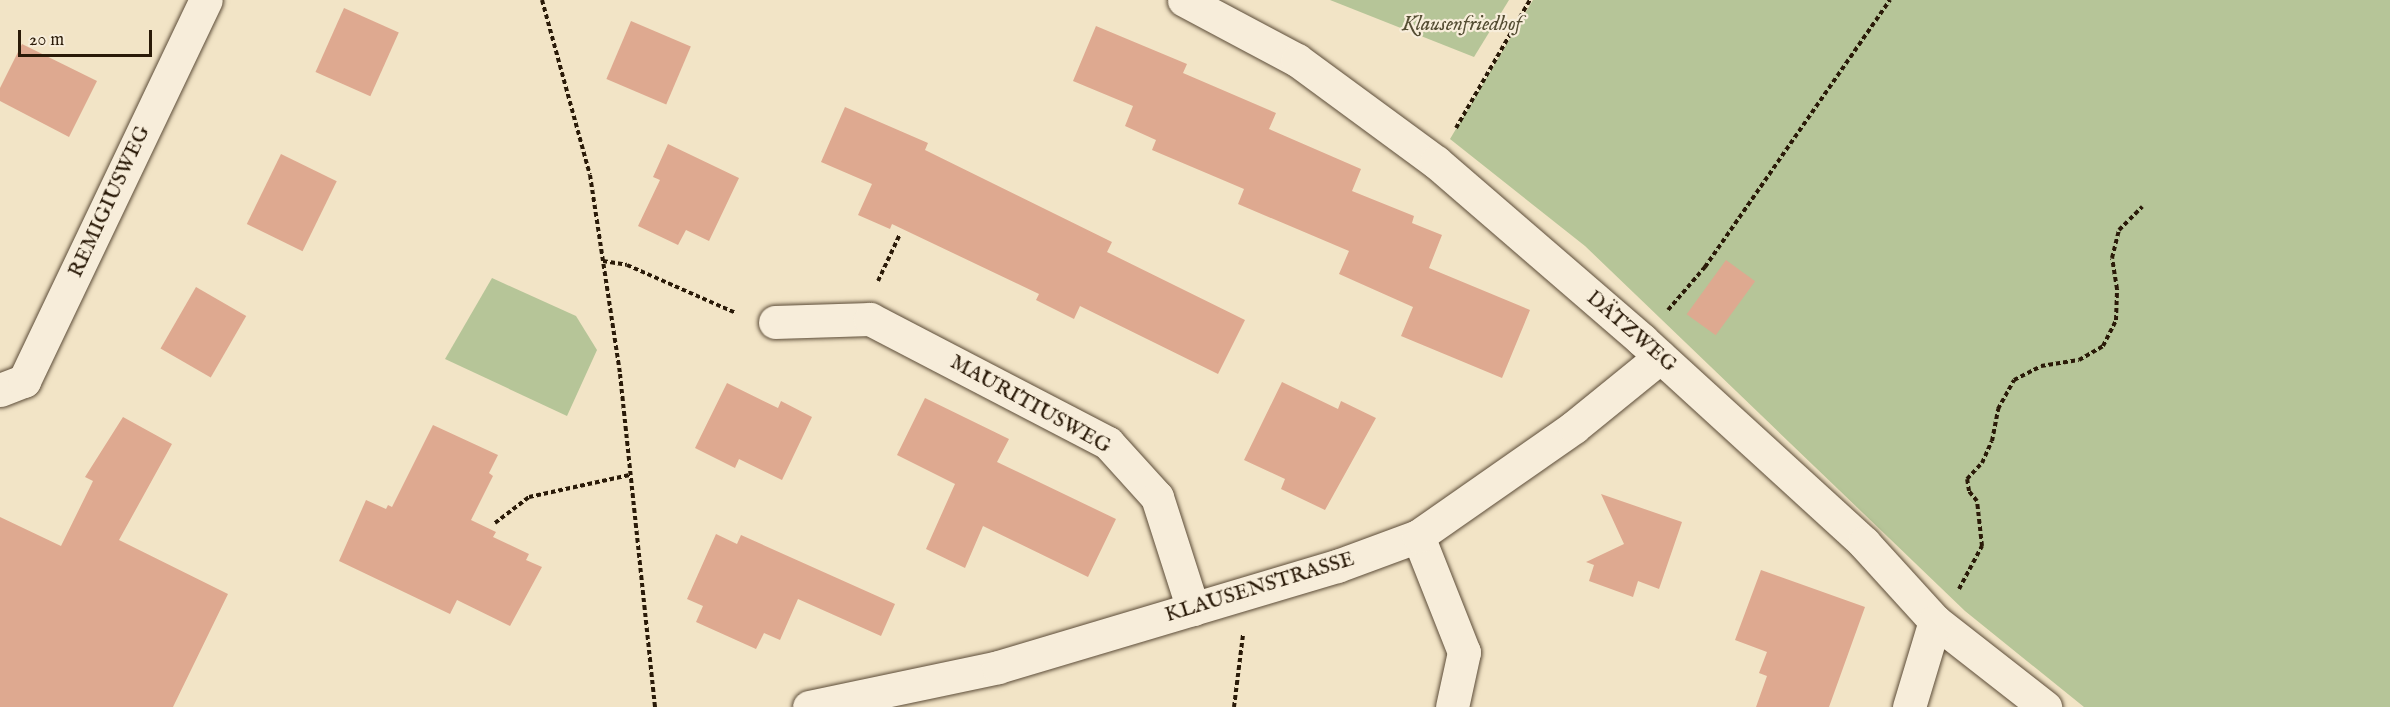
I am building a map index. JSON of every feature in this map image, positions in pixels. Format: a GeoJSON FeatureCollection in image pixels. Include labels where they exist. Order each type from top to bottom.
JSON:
{"type":"FeatureCollection","features":[{"type":"Feature","properties":{"kind":"street","name":"REMIGIUSWEG"},"geometry":{"type":"LineString","coordinates":[[0,390],[24,381],[206,0]]}},
{"type":"Feature","properties":{"kind":"street","name":"DÄTZWEG"},"geometry":{"type":"LineString","coordinates":[[1184,0],[1297,60],[1436,162],[1651,349],[1864,543],[1935,621],[2045,707]]}},
{"type":"Feature","properties":{"kind":"street","name":"MAURITIUSWEG"},"geometry":{"type":"LineString","coordinates":[[775,322],[870,319],[1108,443],[1157,497],[1193,609]]}},
{"type":"Feature","properties":{"kind":"street","name":"KLAUSENSTRASSE"},"geometry":{"type":"LineString","coordinates":[[809,707],[872,701],[998,667],[1248,593],[1418,536],[1574,427],[1651,349]]}},
{"type":"Feature","properties":{"kind":"street"},"geometry":{"type":"LineString","coordinates":[[1418,536],[1464,652],[1452,707]]}},
{"type":"Feature","properties":{"kind":"street"},"geometry":{"type":"LineString","coordinates":[[1909,707],[1935,621]]}},
{"type":"Feature","properties":{"kind":"path"},"geometry":{"type":"LineString","coordinates":[[542,0],[590,175],[630,476],[655,707]]}},
{"type":"Feature","properties":{"kind":"path"},"geometry":{"type":"LineString","coordinates":[[1436,162],[1530,0]]}},
{"type":"Feature","properties":{"kind":"path"},"geometry":{"type":"LineString","coordinates":[[1651,349],[1890,0]]}},
{"type":"Feature","properties":{"kind":"path"},"geometry":{"type":"LineString","coordinates":[[1935,621],[1964,582],[1982,546],[1977,501],[1969,491],[1967,480],[1982,463],[1992,441],[1998,409],[2014,380],[2041,366],[2079,360],[2103,346],[2116,320],[2117,289],[2112,258],[2119,230],[2142,207]]}},
{"type":"Feature","properties":{"kind":"path"},"geometry":{"type":"LineString","coordinates":[[859,319],[900,234]]}},
{"type":"Feature","properties":{"kind":"path"},"geometry":{"type":"LineString","coordinates":[[603,261],[627,265],[725,311],[775,322]]}},
{"type":"Feature","properties":{"kind":"path"},"geometry":{"type":"LineString","coordinates":[[495,523],[529,497],[630,476]]}},
{"type":"Feature","properties":{"kind":"path"},"geometry":{"type":"LineString","coordinates":[[1234,707],[1248,593]]}},
{"type":"Feature","properties":{"kind":"green space","name":"Klausenfriedhof"},"geometry":{"type":"Polygon","coordinates":[[[1330,0],[1509,0],[1474,57],[1330,0]]]}},
{"type":"Feature","properties":{"kind":"green space"},"geometry":{"type":"Polygon","coordinates":[[[1533,0],[2390,0],[2390,707],[2084,707],[1965,611],[1585,246],[1450,139],[1533,0]]]}},
{"type":"Feature","properties":{"kind":"green space"},"geometry":{"type":"Polygon","coordinates":[[[492,278],[576,316],[597,350],[567,416],[445,359],[492,278]]]}},
{"type":"Feature","properties":{"kind":"building"},"geometry":{"type":"Polygon","coordinates":[[[344,8],[399,32],[370,96],[316,72],[344,8]]]}},
{"type":"Feature","properties":{"kind":"building"},"geometry":{"type":"Polygon","coordinates":[[[631,21],[691,46],[666,104],[606,79],[631,21]]]}},
{"type":"Feature","properties":{"kind":"building"},"geometry":{"type":"Polygon","coordinates":[[[1096,26],[1187,64],[1183,73],[1276,113],[1269,129],[1361,169],[1352,191],[1414,216],[1412,223],[1442,235],[1429,268],[1530,310],[1502,378],[1401,336],[1413,307],[1339,274],[1349,251],[1238,204],[1244,189],[1152,150],[1156,140],[1125,126],[1133,106],[1073,81],[1096,26]]]}},
{"type":"Feature","properties":{"kind":"building"},"geometry":{"type":"Polygon","coordinates":[[[22,44],[97,81],[69,137],[0,101],[0,88],[22,44]]]}},
{"type":"Feature","properties":{"kind":"building"},"geometry":{"type":"Polygon","coordinates":[[[845,107],[928,143],[925,150],[1112,242],[1107,252],[1245,320],[1218,374],[1080,306],[1074,319],[1036,300],[1039,294],[892,224],[890,229],[858,215],[872,184],[821,162],[845,107]]]}},
{"type":"Feature","properties":{"kind":"building"},"geometry":{"type":"Polygon","coordinates":[[[668,144],[739,178],[709,241],[686,230],[678,245],[638,226],[660,180],[653,177],[668,144]]]}},
{"type":"Feature","properties":{"kind":"building"},"geometry":{"type":"Polygon","coordinates":[[[281,154],[337,181],[303,251],[247,224],[281,154]]]}},
{"type":"Feature","properties":{"kind":"building"},"geometry":{"type":"Polygon","coordinates":[[[1726,260],[1755,281],[1716,335],[1687,314],[1726,260]]]}},
{"type":"Feature","properties":{"kind":"building"},"geometry":{"type":"Polygon","coordinates":[[[196,287],[246,316],[211,377],[160,348],[196,287]]]}},
{"type":"Feature","properties":{"kind":"building"},"geometry":{"type":"Polygon","coordinates":[[[1282,382],[1338,409],[1341,401],[1376,418],[1325,510],[1281,489],[1285,479],[1244,460],[1282,382]]]}},
{"type":"Feature","properties":{"kind":"building"},"geometry":{"type":"Polygon","coordinates":[[[727,383],[778,408],[781,401],[812,417],[782,480],[739,459],[735,468],[695,448],[727,383]]]}},
{"type":"Feature","properties":{"kind":"building"},"geometry":{"type":"Polygon","coordinates":[[[925,398],[1009,439],[997,462],[1116,519],[1088,577],[983,526],[965,568],[926,549],[955,484],[897,455],[925,398]]]}},
{"type":"Feature","properties":{"kind":"building"},"geometry":{"type":"Polygon","coordinates":[[[123,417],[172,444],[119,540],[228,594],[173,707],[0,707],[0,517],[61,546],[93,481],[85,477],[123,417]]]}},
{"type":"Feature","properties":{"kind":"building"},"geometry":{"type":"Polygon","coordinates":[[[433,425],[498,455],[489,473],[493,476],[471,520],[496,532],[493,537],[529,554],[526,560],[542,567],[510,626],[457,600],[450,614],[339,561],[366,500],[386,509],[388,505],[392,507],[433,425]]]}},
{"type":"Feature","properties":{"kind":"building"},"geometry":{"type":"Polygon","coordinates":[[[1601,494],[1682,522],[1659,589],[1638,581],[1633,597],[1589,581],[1594,565],[1586,562],[1624,544],[1601,494]]]}},
{"type":"Feature","properties":{"kind":"building"},"geometry":{"type":"Polygon","coordinates":[[[716,534],[737,544],[741,535],[895,604],[881,636],[798,599],[780,640],[764,633],[756,649],[696,622],[703,606],[687,599],[716,534]]]}},
{"type":"Feature","properties":{"kind":"building"},"geometry":{"type":"Polygon","coordinates":[[[1761,570],[1865,607],[1829,707],[1756,707],[1767,676],[1759,673],[1767,652],[1735,640],[1761,570]]]}}]}
